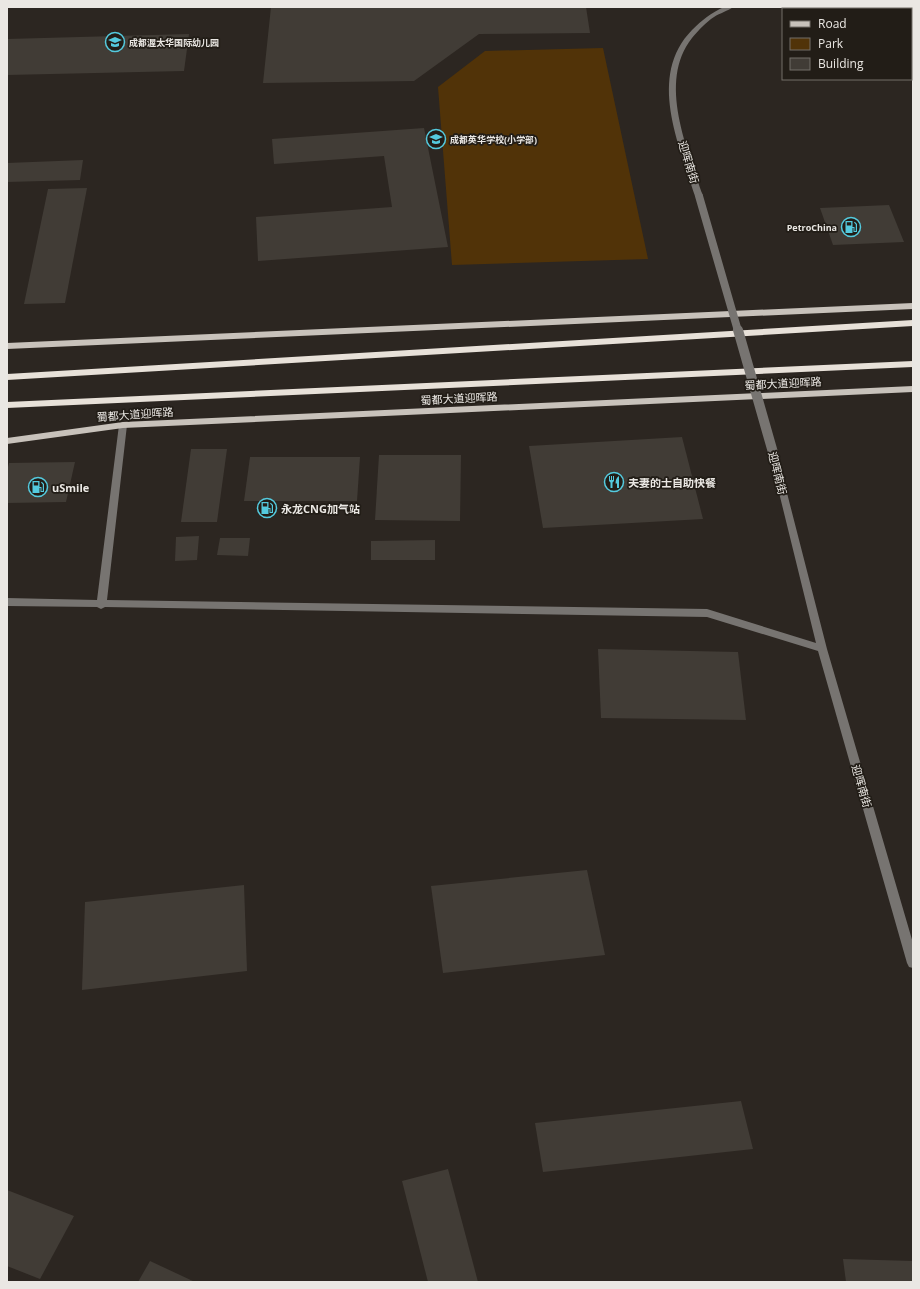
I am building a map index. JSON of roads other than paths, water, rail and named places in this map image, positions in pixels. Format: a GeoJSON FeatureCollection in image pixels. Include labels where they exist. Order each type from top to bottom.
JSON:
{"type":"FeatureCollection","features":[{"type":"Feature","properties":{"kind":"highway"},"geometry":{"type":"LineString","coordinates":[[7,377],[913,323]]}},
{"type":"Feature","properties":{"kind":"highway","name":"蜀都大道迎晖路"},"geometry":{"type":"LineString","coordinates":[[7,405],[913,364]]}},
{"type":"Feature","properties":{"kind":"main road"},"geometry":{"type":"LineString","coordinates":[[7,346],[913,306]]}},
{"type":"Feature","properties":{"kind":"main road","name":"蜀都大道迎晖路"},"geometry":{"type":"LineString","coordinates":[[7,441],[123,425],[913,389]]}},
{"type":"Feature","properties":{"kind":"street","name":"迎晖南街"},"geometry":{"type":"LineString","coordinates":[[730,7],[709,17],[686,40],[676,57],[671,78],[671,100],[774,456],[822,650],[913,962]]}},
{"type":"Feature","properties":{"kind":"street"},"geometry":{"type":"LineString","coordinates":[[101,605],[123,425]]}},
{"type":"Feature","properties":{"kind":"street"},"geometry":{"type":"LineString","coordinates":[[7,602],[101,605],[707,613],[822,650]]}},
{"type":"Feature","properties":{"kind":"place","name":"成都渥太华国际幼儿园"},"geometry":{"type":"Point","coordinates":[115,42]}},
{"type":"Feature","properties":{"kind":"place","name":"成都英华学校(小学部)"},"geometry":{"type":"Point","coordinates":[436,139]}},
{"type":"Feature","properties":{"kind":"place","name":"PetroChina"},"geometry":{"type":"Point","coordinates":[851,227]}},
{"type":"Feature","properties":{"kind":"place","name":"夫妻的士自助快餐"},"geometry":{"type":"Point","coordinates":[614,482]}},
{"type":"Feature","properties":{"kind":"place","name":"uSmile"},"geometry":{"type":"Point","coordinates":[38,487]}},
{"type":"Feature","properties":{"kind":"place","name":"永龙CNG加气站"},"geometry":{"type":"Point","coordinates":[267,508]}}]}
